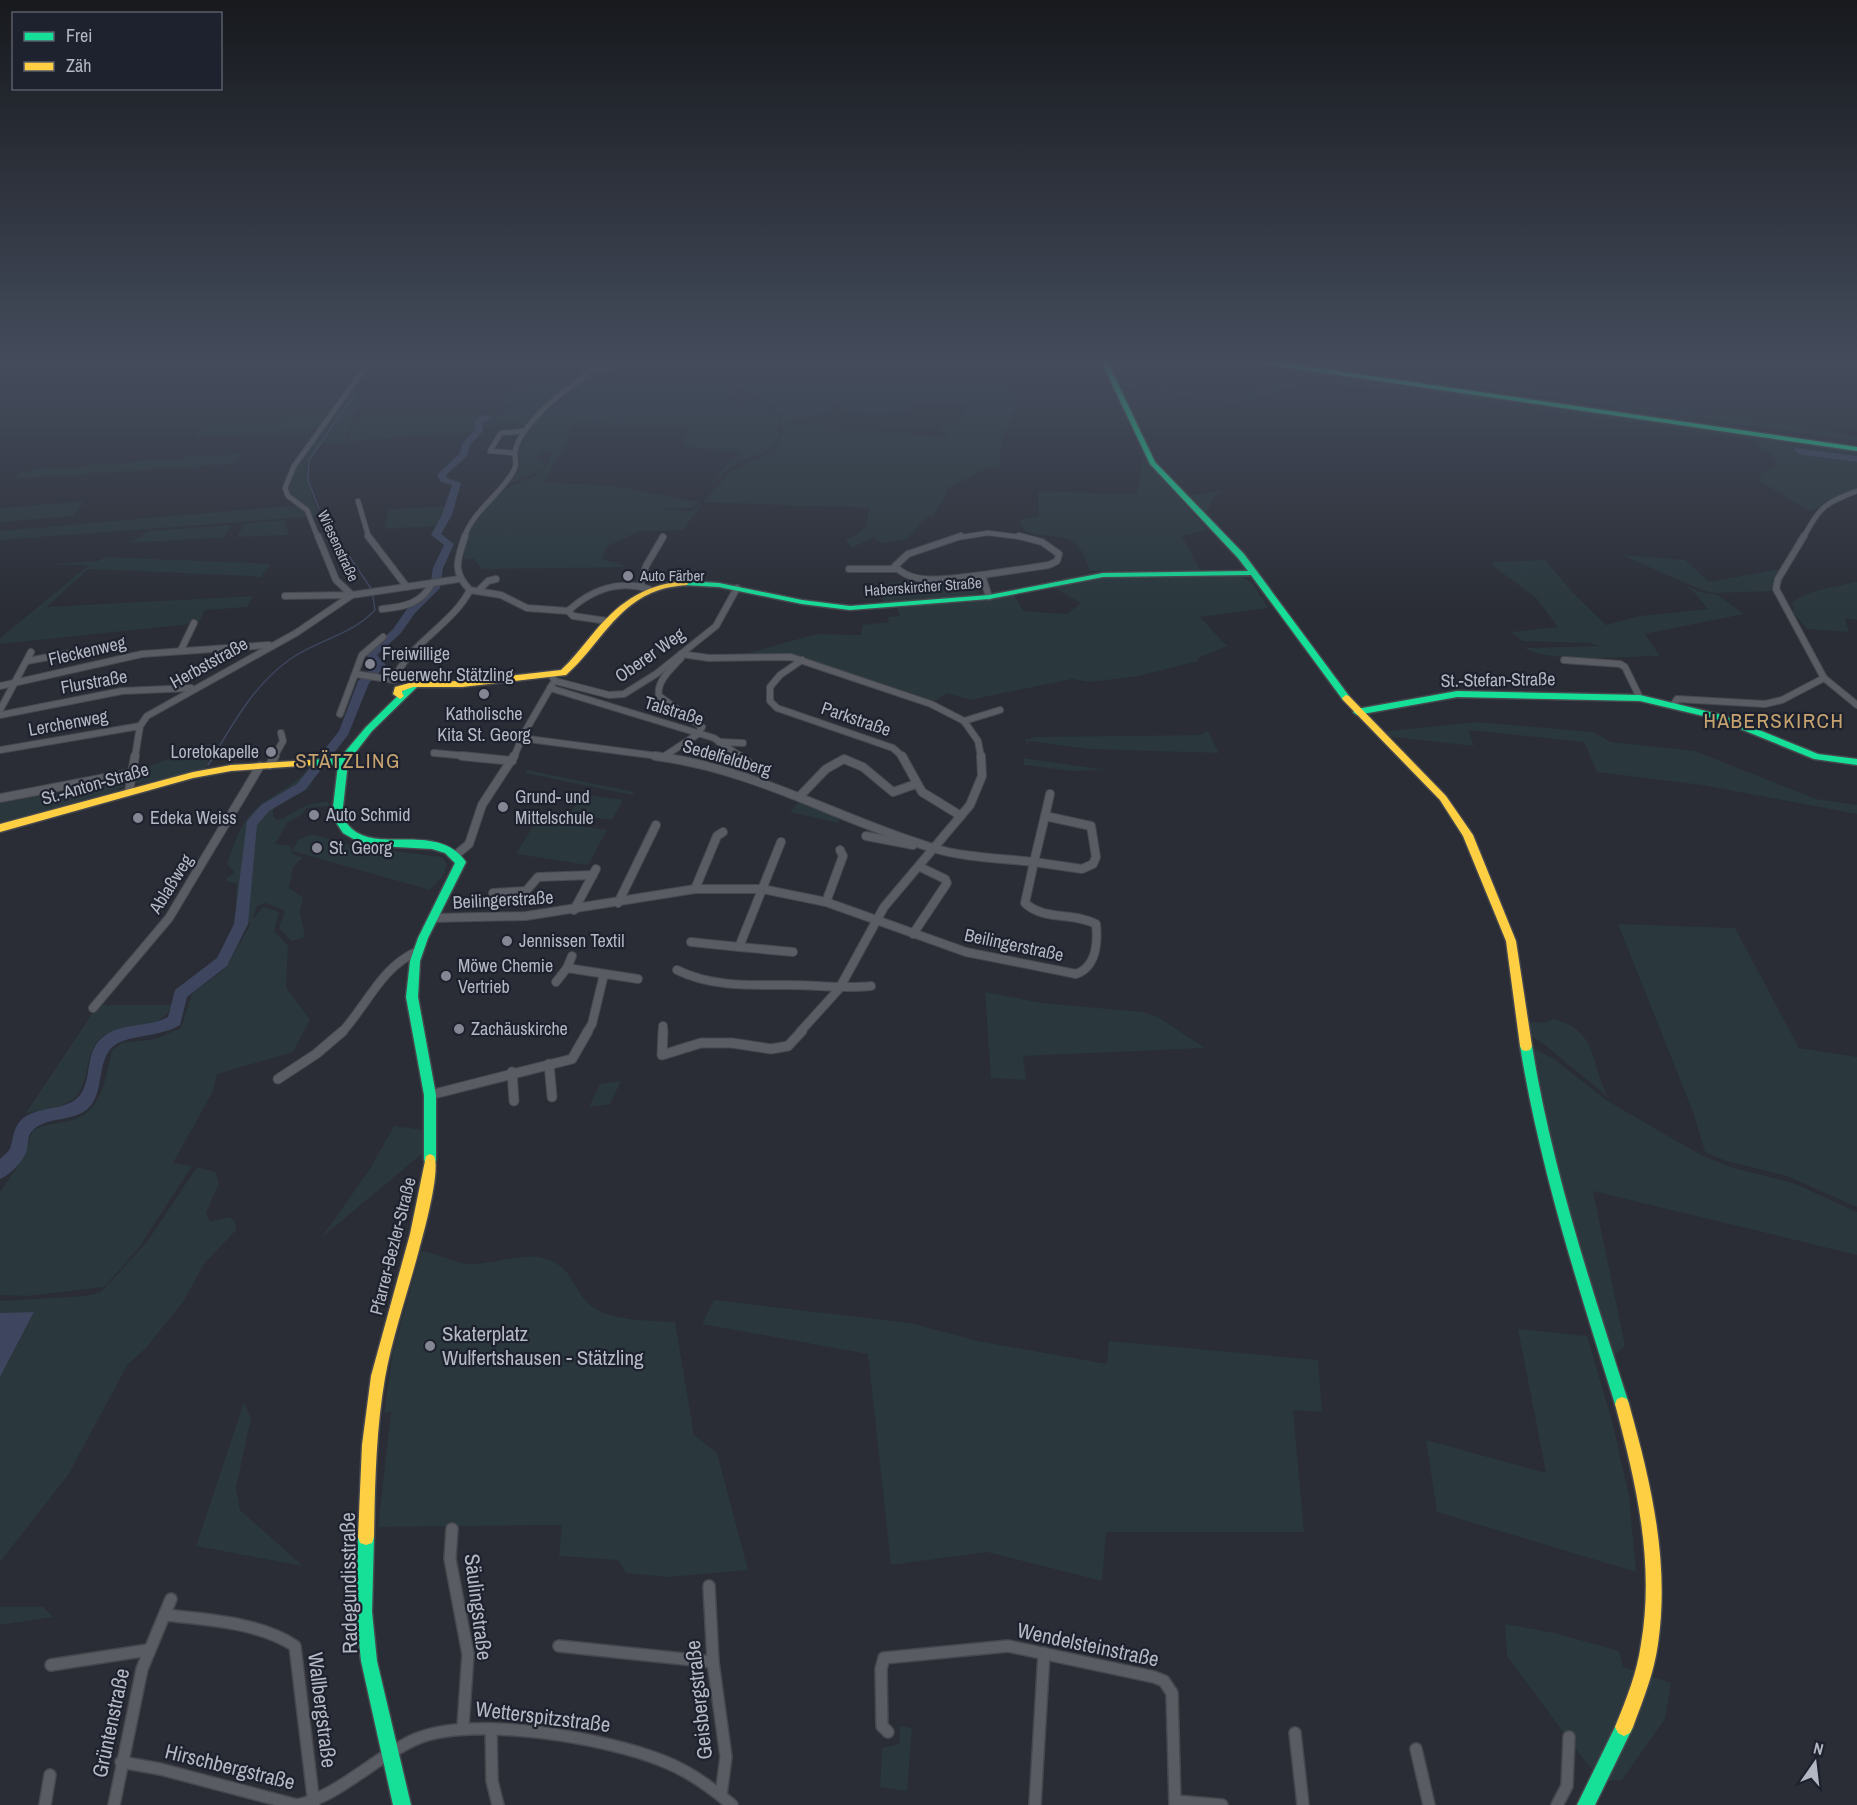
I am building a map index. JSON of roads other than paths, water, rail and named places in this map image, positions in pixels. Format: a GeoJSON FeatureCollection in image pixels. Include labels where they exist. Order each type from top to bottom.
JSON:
{"type":"FeatureCollection","features":[{"type":"Feature","properties":{"kind":"main road"},"geometry":{"type":"LineString","coordinates":[[1144,445],[1152,463],[1253,573],[1314,660],[1357,712],[1424,777],[1453,812],[1468,836],[1503,918],[1516,963],[1533,1099],[1552,1181],[1631,1430],[1649,1515],[1656,1601],[1646,1667],[1611,1755],[1586,1805]]}},
{"type":"Feature","properties":{"kind":"main road"},"geometry":{"type":"LineString","coordinates":[[1831,445],[1857,449]]}},
{"type":"Feature","properties":{"kind":"main road","name":"Haberskircher Straße"},"geometry":{"type":"LineString","coordinates":[[556,677],[571,667],[607,621],[644,588],[661,585],[692,583],[737,588],[839,608],[929,604],[989,597],[1103,575],[1253,573]]}},
{"type":"Feature","properties":{"kind":"main road"},"geometry":{"type":"LineString","coordinates":[[457,854],[443,847],[359,839],[346,832],[339,823],[336,810],[343,761],[398,687],[415,684],[460,684],[512,676],[556,677]]}},
{"type":"Feature","properties":{"kind":"main road","name":"St.-Stefan-Straße"},"geometry":{"type":"LineString","coordinates":[[1357,712],[1457,694],[1640,698],[1674,704]]}},
{"type":"Feature","properties":{"kind":"main road"},"geometry":{"type":"LineString","coordinates":[[1674,704],[1719,717],[1804,753],[1857,762]]}},
{"type":"Feature","properties":{"kind":"main road","name":"St.-Anton-Straße"},"geometry":{"type":"LineString","coordinates":[[0,828],[193,775],[265,766],[343,761]]}},
{"type":"Feature","properties":{"kind":"main road","name":"Pfarrer-Bezler-Straße"},"geometry":{"type":"LineString","coordinates":[[382,1359],[422,1213],[432,1133],[430,1095],[412,997],[418,951],[458,871],[461,862],[457,854]]}},
{"type":"Feature","properties":{"kind":"main road","name":"Radegundisstraße"},"geometry":{"type":"LineString","coordinates":[[382,1359],[372,1432],[364,1612],[369,1661],[402,1805]]}},
{"type":"Feature","properties":{"kind":"street","name":"Wiesenstraße"},"geometry":{"type":"LineString","coordinates":[[309,445],[294,466],[285,488],[289,497],[307,508],[334,574],[346,592],[352,595]]}},
{"type":"Feature","properties":{"kind":"street"},"geometry":{"type":"LineString","coordinates":[[494,445],[490,451],[515,453]]}},
{"type":"Feature","properties":{"kind":"street"},"geometry":{"type":"LineString","coordinates":[[519,445],[515,453],[517,462],[514,471],[482,508],[462,539],[457,562],[459,579],[470,590],[501,595],[527,608],[568,612],[573,616],[607,621]]}},
{"type":"Feature","properties":{"kind":"street"},"geometry":{"type":"LineString","coordinates":[[1857,491],[1828,502],[1819,510],[1779,579],[1777,593],[1824,678],[1857,705]]}},
{"type":"Feature","properties":{"kind":"street"},"geometry":{"type":"LineString","coordinates":[[358,501],[369,539],[407,587]]}},
{"type":"Feature","properties":{"kind":"street"},"geometry":{"type":"LineString","coordinates":[[849,570],[896,569],[903,575],[919,578],[982,575],[1043,567],[1054,563],[1059,554],[1052,546],[1037,540],[978,533],[903,556],[896,562],[896,569]]}},
{"type":"Feature","properties":{"kind":"street"},"geometry":{"type":"LineString","coordinates":[[568,612],[591,593],[644,588],[646,566],[663,537]]}},
{"type":"Feature","properties":{"kind":"street"},"geometry":{"type":"LineString","coordinates":[[982,575],[989,597]]}},
{"type":"Feature","properties":{"kind":"street"},"geometry":{"type":"LineString","coordinates":[[285,596],[352,595],[459,579]]}},
{"type":"Feature","properties":{"kind":"street"},"geometry":{"type":"LineString","coordinates":[[478,591],[488,581],[496,579]]}},
{"type":"Feature","properties":{"kind":"street"},"geometry":{"type":"LineString","coordinates":[[382,609],[399,609],[416,601],[425,595],[433,583]]}},
{"type":"Feature","properties":{"kind":"street","name":"Oberer Weg"},"geometry":{"type":"LineString","coordinates":[[556,677],[619,695],[656,674],[721,621],[737,588]]}},
{"type":"Feature","properties":{"kind":"street"},"geometry":{"type":"LineString","coordinates":[[356,674],[369,676],[398,687],[397,671],[410,655],[450,620],[470,590]]}},
{"type":"Feature","properties":{"kind":"street","name":"Herbststraße"},"geometry":{"type":"LineString","coordinates":[[140,726],[152,712],[274,645],[352,595]]}},
{"type":"Feature","properties":{"kind":"street"},"geometry":{"type":"LineString","coordinates":[[181,650],[194,623]]}},
{"type":"Feature","properties":{"kind":"street"},"geometry":{"type":"LineString","coordinates":[[340,714],[362,656],[383,637]]}},
{"type":"Feature","properties":{"kind":"street","name":"Fleckenweg"},"geometry":{"type":"LineString","coordinates":[[0,686],[126,657],[181,650],[274,645]]}},
{"type":"Feature","properties":{"kind":"street"},"geometry":{"type":"LineString","coordinates":[[27,661],[98,648]]}},
{"type":"Feature","properties":{"kind":"street"},"geometry":{"type":"LineString","coordinates":[[0,710],[17,688],[32,652]]}},
{"type":"Feature","properties":{"kind":"street"},"geometry":{"type":"LineString","coordinates":[[663,757],[698,735],[702,727],[662,699],[658,691],[663,679],[681,658],[681,654],[709,658],[791,657],[931,704],[964,721],[978,741],[983,765],[978,789],[961,816],[875,919],[839,989],[788,1046],[780,1048],[732,1043],[701,1043],[662,1055],[663,1026]]}},
{"type":"Feature","properties":{"kind":"street","name":"Parkstraße"},"geometry":{"type":"LineString","coordinates":[[802,660],[772,682],[768,692],[772,703],[777,708],[893,748],[905,757],[916,784],[926,795],[961,816]]}},
{"type":"Feature","properties":{"kind":"street","name":"St.-Stefan-Straße"},"geometry":{"type":"LineString","coordinates":[[1564,660],[1620,664],[1625,667],[1640,698]]}},
{"type":"Feature","properties":{"kind":"street"},"geometry":{"type":"LineString","coordinates":[[457,854],[469,844],[482,805],[512,761],[521,738],[556,677]]}},
{"type":"Feature","properties":{"kind":"street","name":"St.-Stefan-Straße"},"geometry":{"type":"LineString","coordinates":[[1674,704],[1677,699],[1692,698],[1772,703],[1787,699],[1809,684],[1824,678]]}},
{"type":"Feature","properties":{"kind":"street","name":"Flurstraße"},"geometry":{"type":"LineString","coordinates":[[0,715],[122,691],[194,688]]}},
{"type":"Feature","properties":{"kind":"street","name":"Talstraße"},"geometry":{"type":"LineString","coordinates":[[550,688],[719,742],[743,743]]}},
{"type":"Feature","properties":{"kind":"street"},"geometry":{"type":"LineString","coordinates":[[964,721],[1000,710]]}},
{"type":"Feature","properties":{"kind":"street"},"geometry":{"type":"LineString","coordinates":[[129,791],[140,726]]}},
{"type":"Feature","properties":{"kind":"street","name":"Lerchenweg"},"geometry":{"type":"LineString","coordinates":[[0,750],[140,726]]}},
{"type":"Feature","properties":{"kind":"street","name":"Ablaßweg"},"geometry":{"type":"LineString","coordinates":[[93,1008],[169,918],[283,741],[281,733]]}},
{"type":"Feature","properties":{"kind":"street","name":"Sedelfeldberg"},"geometry":{"type":"LineString","coordinates":[[521,738],[663,757],[762,782],[935,849],[1082,868],[1096,861],[1091,826],[1082,822],[1045,816]]}},
{"type":"Feature","properties":{"kind":"street","name":"Talstraße"},"geometry":{"type":"LineString","coordinates":[[719,742],[765,775],[762,782]]}},
{"type":"Feature","properties":{"kind":"street"},"geometry":{"type":"LineString","coordinates":[[434,753],[512,761]]}},
{"type":"Feature","properties":{"kind":"street"},"geometry":{"type":"LineString","coordinates":[[799,797],[830,763],[838,759],[863,765],[893,792],[916,784]]}},
{"type":"Feature","properties":{"kind":"street"},"geometry":{"type":"LineString","coordinates":[[0,798],[131,773]]}},
{"type":"Feature","properties":{"kind":"street"},"geometry":{"type":"LineString","coordinates":[[1034,861],[1050,794]]}},
{"type":"Feature","properties":{"kind":"street"},"geometry":{"type":"LineString","coordinates":[[618,903],[656,825]]}},
{"type":"Feature","properties":{"kind":"street"},"geometry":{"type":"LineString","coordinates":[[695,890],[717,836],[723,832]]}},
{"type":"Feature","properties":{"kind":"street","name":"Sedelfeldberg"},"geometry":{"type":"LineString","coordinates":[[866,836],[912,845],[917,842]]}},
{"type":"Feature","properties":{"kind":"street"},"geometry":{"type":"LineString","coordinates":[[739,947],[781,842]]}},
{"type":"Feature","properties":{"kind":"street"},"geometry":{"type":"LineString","coordinates":[[826,902],[843,856],[840,850]]}},
{"type":"Feature","properties":{"kind":"street","name":"Beilingerstraße"},"geometry":{"type":"LineString","coordinates":[[433,918],[526,916],[695,890],[762,890],[826,902],[913,934],[993,958],[1076,974],[1086,971],[1091,965],[1096,924],[1087,920],[1029,908],[1025,898],[1034,861]]}},
{"type":"Feature","properties":{"kind":"street"},"geometry":{"type":"LineString","coordinates":[[913,934],[947,884],[945,879],[920,867]]}},
{"type":"Feature","properties":{"kind":"street","name":"Beilingerstraße"},"geometry":{"type":"LineString","coordinates":[[493,893],[526,891],[538,877],[595,872],[574,910]]}},
{"type":"Feature","properties":{"kind":"street"},"geometry":{"type":"LineString","coordinates":[[691,942],[793,952]]}},
{"type":"Feature","properties":{"kind":"street"},"geometry":{"type":"LineString","coordinates":[[278,1079],[300,1068],[342,1031],[395,962],[418,951]]}},
{"type":"Feature","properties":{"kind":"street"},"geometry":{"type":"LineString","coordinates":[[556,982],[567,968],[572,956]]}},
{"type":"Feature","properties":{"kind":"street"},"geometry":{"type":"LineString","coordinates":[[567,968],[638,979]]}},
{"type":"Feature","properties":{"kind":"street"},"geometry":{"type":"LineString","coordinates":[[677,970],[695,979],[761,987],[786,985],[839,989],[871,986]]}},
{"type":"Feature","properties":{"kind":"street"},"geometry":{"type":"LineString","coordinates":[[430,1095],[512,1072],[572,1059],[592,1024],[604,974]]}},
{"type":"Feature","properties":{"kind":"street"},"geometry":{"type":"LineString","coordinates":[[549,1064],[552,1097]]}},
{"type":"Feature","properties":{"kind":"street"},"geometry":{"type":"LineString","coordinates":[[512,1072],[514,1101]]}},
{"type":"Feature","properties":{"kind":"street","name":"Säulingstraße"},"geometry":{"type":"LineString","coordinates":[[452,1529],[450,1559],[468,1654],[463,1726]]}},
{"type":"Feature","properties":{"kind":"street","name":"Geisbergstraße"},"geometry":{"type":"LineString","coordinates":[[709,1586],[713,1662],[726,1756],[722,1795]]}},
{"type":"Feature","properties":{"kind":"street","name":"Grüntenstraße"},"geometry":{"type":"LineString","coordinates":[[114,1805],[121,1762],[148,1650],[157,1627],[166,1615],[171,1599]]}},
{"type":"Feature","properties":{"kind":"street","name":"Wallbergstraße"},"geometry":{"type":"LineString","coordinates":[[166,1615],[240,1627],[287,1639],[295,1646],[314,1804]]}},
{"type":"Feature","properties":{"kind":"street"},"geometry":{"type":"LineString","coordinates":[[559,1646],[713,1662]]}},
{"type":"Feature","properties":{"kind":"street","name":"Wendelsteinstraße"},"geometry":{"type":"LineString","coordinates":[[888,1732],[882,1726],[881,1669],[884,1658],[1008,1646],[1164,1681],[1172,1693],[1176,1803]]}},
{"type":"Feature","properties":{"kind":"street","name":"Grüntenstraße"},"geometry":{"type":"LineString","coordinates":[[51,1665],[148,1650]]}},
{"type":"Feature","properties":{"kind":"street"},"geometry":{"type":"LineString","coordinates":[[1035,1805],[1044,1653]]}},
{"type":"Feature","properties":{"kind":"street","name":"Wetterspitzstraße"},"geometry":{"type":"LineString","coordinates":[[390,1755],[417,1738],[463,1726],[593,1741],[627,1749],[695,1776],[722,1795]]}},
{"type":"Feature","properties":{"kind":"street"},"geometry":{"type":"LineString","coordinates":[[491,1729],[492,1781],[498,1805]]}},
{"type":"Feature","properties":{"kind":"street"},"geometry":{"type":"LineString","coordinates":[[1295,1733],[1303,1805]]}},
{"type":"Feature","properties":{"kind":"street"},"geometry":{"type":"LineString","coordinates":[[1557,1805],[1567,1786],[1569,1737]]}},
{"type":"Feature","properties":{"kind":"street"},"geometry":{"type":"LineString","coordinates":[[1416,1749],[1420,1758],[1429,1805]]}},
{"type":"Feature","properties":{"kind":"street","name":"Hirschbergstraße"},"geometry":{"type":"LineString","coordinates":[[121,1762],[160,1769],[297,1804],[314,1804],[390,1755]]}},
{"type":"Feature","properties":{"kind":"street"},"geometry":{"type":"LineString","coordinates":[[45,1805],[51,1774]]}},
{"type":"Feature","properties":{"kind":"street"},"geometry":{"type":"LineString","coordinates":[[722,1795],[732,1805]]}},
{"type":"Feature","properties":{"kind":"street"},"geometry":{"type":"LineString","coordinates":[[1176,1803],[1222,1805]]}},
{"type":"Feature","properties":{"kind":"water"},"geometry":{"type":"Polygon","coordinates":[[[1795,448],[1857,456],[1857,462],[1801,455],[1794,450],[1795,448]]]}},
{"type":"Feature","properties":{"kind":"water"},"geometry":{"type":"Polygon","coordinates":[[[34,1312],[0,1377],[0,1313],[34,1312]]]}},
{"type":"Feature","properties":{"kind":"waterway"},"geometry":{"type":"LineString","coordinates":[[319,445],[309,460],[308,480],[319,509]]}},
{"type":"Feature","properties":{"kind":"waterway"},"geometry":{"type":"LineString","coordinates":[[0,1171],[19,1151],[20,1135],[26,1125],[41,1117],[75,1109],[88,1097],[96,1063],[103,1047],[109,1041],[125,1034],[159,1028],[175,1021],[180,994],[222,962],[241,924],[251,824],[265,808],[301,787],[344,732],[364,681],[381,665],[371,655],[397,631],[411,611],[435,588],[438,568],[449,544],[436,535],[447,515],[457,483],[444,480],[441,475],[464,454],[466,445]]}},
{"type":"Feature","properties":{"kind":"waterway"},"geometry":{"type":"LineString","coordinates":[[213,757],[255,692],[277,670],[299,653],[355,626],[375,610],[372,590],[323,517]]}},
{"type":"Feature","properties":{"kind":"waterway"},"geometry":{"type":"LineString","coordinates":[[208,765],[214,756]]}},
{"type":"Feature","properties":{"kind":"place","name":"Auto Färber"},"geometry":{"type":"Point","coordinates":[628,576]}},
{"type":"Feature","properties":{"kind":"place","name":"Freiwillige Feuerwehr Stätzling"},"geometry":{"type":"Point","coordinates":[370,664]}},
{"type":"Feature","properties":{"kind":"place","name":"Katholische Kita St. Georg"},"geometry":{"type":"Point","coordinates":[484,694]}},
{"type":"Feature","properties":{"kind":"place","name":"Loretokapelle"},"geometry":{"type":"Point","coordinates":[271,752]}},
{"type":"Feature","properties":{"kind":"place","name":"Grund- und Mittelschule"},"geometry":{"type":"Point","coordinates":[503,807]}},
{"type":"Feature","properties":{"kind":"place","name":"Auto Schmid"},"geometry":{"type":"Point","coordinates":[314,815]}},
{"type":"Feature","properties":{"kind":"place","name":"Edeka Weiss"},"geometry":{"type":"Point","coordinates":[138,818]}},
{"type":"Feature","properties":{"kind":"place","name":"St. Georg"},"geometry":{"type":"Point","coordinates":[317,848]}},
{"type":"Feature","properties":{"kind":"place","name":"Jennissen Textil"},"geometry":{"type":"Point","coordinates":[507,941]}},
{"type":"Feature","properties":{"kind":"place","name":"Möwe Chemie Vertrieb"},"geometry":{"type":"Point","coordinates":[446,976]}},
{"type":"Feature","properties":{"kind":"place","name":"Zachäuskirche"},"geometry":{"type":"Point","coordinates":[459,1029]}},
{"type":"Feature","properties":{"kind":"place","name":"Skaterplatz Wulfertshausen - Stätzling"},"geometry":{"type":"Point","coordinates":[430,1346]}},
{"type":"Feature","properties":{"kind":"district","name":"HABERSKIRCH"},"geometry":{"type":"Point","coordinates":[1774,721]}},
{"type":"Feature","properties":{"kind":"district","name":"STÄTZLING"},"geometry":{"type":"Point","coordinates":[348,761]}}]}
